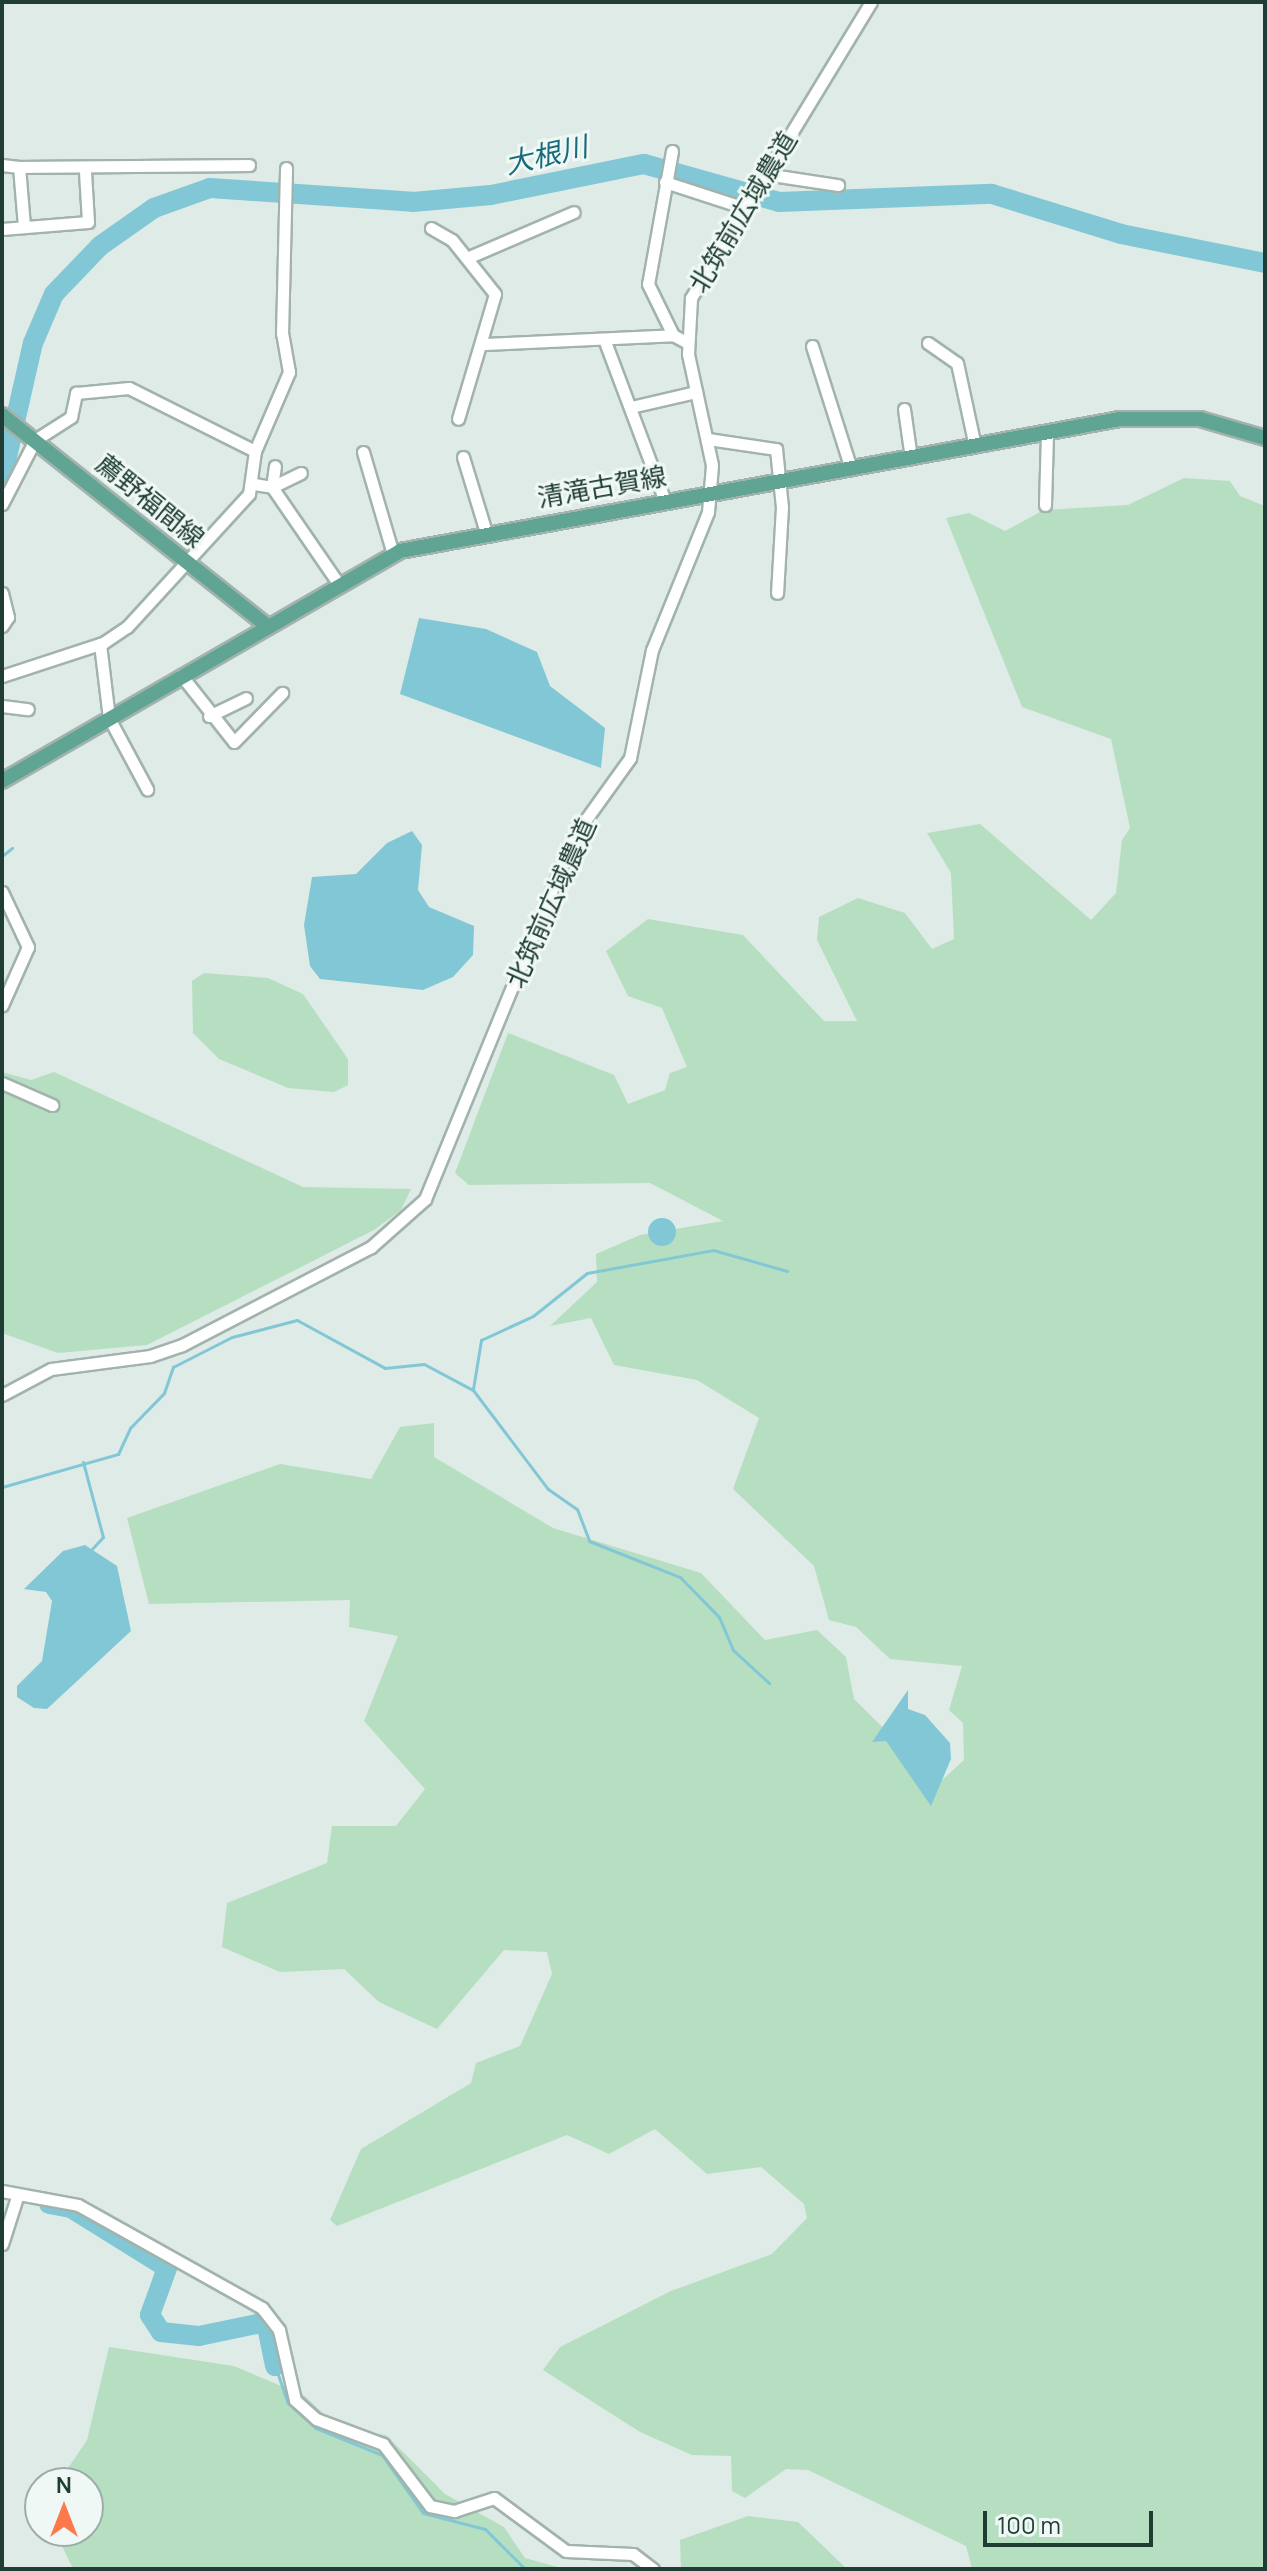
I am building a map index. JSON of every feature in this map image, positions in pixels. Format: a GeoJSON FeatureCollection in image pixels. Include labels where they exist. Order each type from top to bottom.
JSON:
{"type":"FeatureCollection","features":[{"type":"Feature","properties":{"kind":"main road","name":"薦野福間線"},"geometry":{"type":"LineString","coordinates":[[2,417],[267,626]]}},
{"type":"Feature","properties":{"kind":"main road","name":"清滝古賀線"},"geometry":{"type":"LineString","coordinates":[[2,781],[338,583],[393,554],[486,532],[1120,419],[1183,417],[1265,438]]}},
{"type":"Feature","properties":{"kind":"street","name":"北筑前広域農道"},"geometry":{"type":"LineString","coordinates":[[2,1395],[68,1364],[168,1351],[371,1247],[418,1210],[574,836],[630,758],[652,650],[713,492],[708,439],[686,342],[691,298],[871,2]]}},
{"type":"Feature","properties":{"kind":"street"},"geometry":{"type":"LineString","coordinates":[[672,151],[648,284],[673,335]]}},
{"type":"Feature","properties":{"kind":"street"},"geometry":{"type":"LineString","coordinates":[[2,165],[85,171],[249,165]]}},
{"type":"Feature","properties":{"kind":"street"},"geometry":{"type":"LineString","coordinates":[[19,167],[24,226]]}},
{"type":"Feature","properties":{"kind":"street"},"geometry":{"type":"LineString","coordinates":[[2,676],[100,644],[127,627],[189,563],[254,484],[255,451],[289,372],[282,334],[286,168]]}},
{"type":"Feature","properties":{"kind":"street"},"geometry":{"type":"LineString","coordinates":[[2,229],[88,222],[85,171]]}},
{"type":"Feature","properties":{"kind":"street"},"geometry":{"type":"LineString","coordinates":[[765,174],[838,185]]}},
{"type":"Feature","properties":{"kind":"street"},"geometry":{"type":"LineString","coordinates":[[665,182],[747,204]]}},
{"type":"Feature","properties":{"kind":"street"},"geometry":{"type":"LineString","coordinates":[[467,258],[574,212]]}},
{"type":"Feature","properties":{"kind":"street"},"geometry":{"type":"LineString","coordinates":[[431,228],[467,258],[495,294],[485,344],[458,419]]}},
{"type":"Feature","properties":{"kind":"street"},"geometry":{"type":"LineString","coordinates":[[485,344],[673,335],[686,342]]}},
{"type":"Feature","properties":{"kind":"street"},"geometry":{"type":"LineString","coordinates":[[604,339],[665,501]]}},
{"type":"Feature","properties":{"kind":"street"},"geometry":{"type":"LineString","coordinates":[[928,343],[957,363],[975,446]]}},
{"type":"Feature","properties":{"kind":"street"},"geometry":{"type":"LineString","coordinates":[[812,346],[851,469]]}},
{"type":"Feature","properties":{"kind":"street"},"geometry":{"type":"LineString","coordinates":[[2,504],[31,437],[64,427],[76,393],[129,388],[255,451]]}},
{"type":"Feature","properties":{"kind":"street"},"geometry":{"type":"LineString","coordinates":[[631,407],[696,392]]}},
{"type":"Feature","properties":{"kind":"street"},"geometry":{"type":"LineString","coordinates":[[904,409],[911,458]]}},
{"type":"Feature","properties":{"kind":"street"},"geometry":{"type":"LineString","coordinates":[[1045,505],[1047,433]]}},
{"type":"Feature","properties":{"kind":"street"},"geometry":{"type":"LineString","coordinates":[[708,439],[776,449],[781,481],[777,593]]}},
{"type":"Feature","properties":{"kind":"street"},"geometry":{"type":"LineString","coordinates":[[363,452],[393,554]]}},
{"type":"Feature","properties":{"kind":"street"},"geometry":{"type":"LineString","coordinates":[[463,457],[486,532]]}},
{"type":"Feature","properties":{"kind":"street"},"geometry":{"type":"LineString","coordinates":[[275,466],[272,487],[338,583]]}},
{"type":"Feature","properties":{"kind":"street"},"geometry":{"type":"LineString","coordinates":[[254,484],[272,487],[301,473]]}},
{"type":"Feature","properties":{"kind":"street"},"geometry":{"type":"LineString","coordinates":[[2,593],[8,617],[2,626]]}},
{"type":"Feature","properties":{"kind":"street"},"geometry":{"type":"LineString","coordinates":[[100,644],[109,718],[147,789]]}},
{"type":"Feature","properties":{"kind":"street"},"geometry":{"type":"LineString","coordinates":[[181,675],[209,716],[234,742],[282,693]]}},
{"type":"Feature","properties":{"kind":"street"},"geometry":{"type":"LineString","coordinates":[[209,716],[246,698]]}},
{"type":"Feature","properties":{"kind":"street"},"geometry":{"type":"LineString","coordinates":[[2,706],[28,709]]}},
{"type":"Feature","properties":{"kind":"street"},"geometry":{"type":"LineString","coordinates":[[2,892],[28,947],[2,1005]]}},
{"type":"Feature","properties":{"kind":"street"},"geometry":{"type":"LineString","coordinates":[[2,1083],[52,1105]]}},
{"type":"Feature","properties":{"kind":"street"},"geometry":{"type":"LineString","coordinates":[[2,2191],[78,2205],[262,2308],[279,2330],[295,2400],[316,2419],[383,2444],[430,2506],[454,2511],[494,2498],[566,2551],[633,2554],[653,2569]]}},
{"type":"Feature","properties":{"kind":"street"},"geometry":{"type":"LineString","coordinates":[[2,2244],[18,2194]]}},
{"type":"Feature","properties":{"kind":"green space"},"geometry":{"type":"Polygon","coordinates":[[[1184,478],[1230,481],[1240,496],[1265,506],[1265,2569],[972,2569],[966,2546],[808,2470],[786,2469],[745,2498],[732,2491],[731,2456],[692,2455],[640,2432],[543,2370],[560,2347],[671,2291],[772,2254],[807,2218],[804,2204],[761,2167],[707,2174],[655,2129],[609,2154],[567,2135],[337,2226],[330,2220],[361,2149],[471,2083],[476,2063],[520,2046],[552,1974],[547,1952],[504,1950],[437,2029],[379,2002],[344,1969],[280,1972],[222,1947],[227,1903],[327,1863],[332,1826],[396,1826],[425,1789],[364,1721],[398,1636],[349,1627],[350,1600],[149,1604],[127,1518],[280,1464],[371,1479],[400,1427],[434,1423],[434,1457],[553,1528],[701,1573],[765,1640],[817,1630],[846,1657],[854,1699],[939,1783],[964,1760],[963,1723],[949,1710],[962,1666],[890,1659],[856,1627],[829,1620],[814,1566],[733,1489],[759,1418],[697,1380],[614,1365],[591,1318],[550,1326],[597,1282],[596,1254],[640,1235],[723,1221],[650,1183],[469,1185],[455,1173],[508,1033],[614,1075],[628,1104],[665,1090],[670,1073],[687,1067],[662,1008],[628,996],[606,951],[648,919],[743,935],[824,1021],[857,1021],[817,940],[819,917],[858,898],[905,913],[932,949],[954,939],[951,873],[927,833],[980,824],[1091,920],[1116,893],[1122,840],[1130,828],[1111,739],[1022,707],[946,518],[969,513],[1005,531],[1044,510],[1128,505],[1184,478]]]}},
{"type":"Feature","properties":{"kind":"green space"},"geometry":{"type":"Polygon","coordinates":[[[204,973],[268,978],[303,994],[348,1059],[348,1085],[334,1092],[288,1088],[219,1059],[193,1033],[192,981],[204,973]]]}},
{"type":"Feature","properties":{"kind":"green space"},"geometry":{"type":"Polygon","coordinates":[[[2,1072],[31,1080],[54,1072],[303,1187],[411,1189],[401,1210],[374,1230],[147,1345],[58,1353],[2,1333],[2,1072]]]}},
{"type":"Feature","properties":{"kind":"green space"},"geometry":{"type":"Polygon","coordinates":[[[109,2347],[234,2366],[305,2396],[340,2430],[386,2435],[445,2494],[504,2527],[525,2558],[565,2569],[73,2569],[63,2547],[104,2547],[104,2467],[69,2467],[87,2440],[109,2347]]]}},
{"type":"Feature","properties":{"kind":"green space"},"geometry":{"type":"Polygon","coordinates":[[[748,2516],[798,2522],[847,2569],[681,2569],[680,2540],[748,2516]]]}},
{"type":"Feature","properties":{"kind":"water"},"geometry":{"type":"Polygon","coordinates":[[[419,618],[486,629],[537,652],[550,686],[605,728],[601,768],[400,694],[419,618]]]}},
{"type":"Feature","properties":{"kind":"water"},"geometry":{"type":"Polygon","coordinates":[[[412,831],[422,845],[418,890],[429,907],[474,926],[473,955],[453,977],[423,990],[320,979],[310,966],[304,925],[312,877],[356,874],[387,843],[412,831]]]}},
{"type":"Feature","properties":{"kind":"water"},"geometry":{"type":"Polygon","coordinates":[[[662,1218],[672,1222],[676,1232],[672,1242],[662,1246],[652,1242],[648,1232],[652,1222],[662,1218]]]}},
{"type":"Feature","properties":{"kind":"water"},"geometry":{"type":"Polygon","coordinates":[[[85,1545],[117,1566],[131,1631],[47,1709],[34,1708],[17,1697],[17,1686],[42,1661],[52,1601],[46,1592],[24,1589],[63,1551],[85,1545]]]}},
{"type":"Feature","properties":{"kind":"water"},"geometry":{"type":"Polygon","coordinates":[[[908,1690],[908,1709],[925,1715],[950,1743],[951,1759],[931,1806],[886,1741],[872,1742],[908,1690]]]}},
{"type":"Feature","properties":{"kind":"waterway","name":"大根川"},"geometry":{"type":"LineString","coordinates":[[2,479],[33,343],[54,294],[100,246],[154,208],[210,188],[413,202],[491,195],[644,164],[779,202],[992,194],[1121,234],[1265,263]]}},
{"type":"Feature","properties":{"kind":"waterway"},"geometry":{"type":"LineString","coordinates":[[2,856],[12,848]]}},
{"type":"Feature","properties":{"kind":"waterway"},"geometry":{"type":"LineString","coordinates":[[473,1389],[481,1340],[533,1316],[587,1273],[713,1250],[787,1271]]}},
{"type":"Feature","properties":{"kind":"waterway"},"geometry":{"type":"LineString","coordinates":[[2,1487],[118,1454],[130,1428],[164,1393],[173,1367],[232,1337],[297,1320],[385,1368],[424,1364],[473,1390],[548,1489],[577,1509],[589,1541],[680,1577],[719,1617],[733,1650],[769,1683]]}},
{"type":"Feature","properties":{"kind":"waterway"},"geometry":{"type":"LineString","coordinates":[[83,1462],[103,1537],[91,1550]]}},
{"type":"Feature","properties":{"kind":"waterway"},"geometry":{"type":"LineString","coordinates":[[49,2204],[71,2208],[167,2268],[150,2315],[161,2332],[199,2336],[266,2322],[275,2366]]}},
{"type":"Feature","properties":{"kind":"waterway"},"geometry":{"type":"LineString","coordinates":[[275,2366],[288,2403],[316,2428],[382,2455],[423,2513],[485,2529],[525,2569]]}}]}
